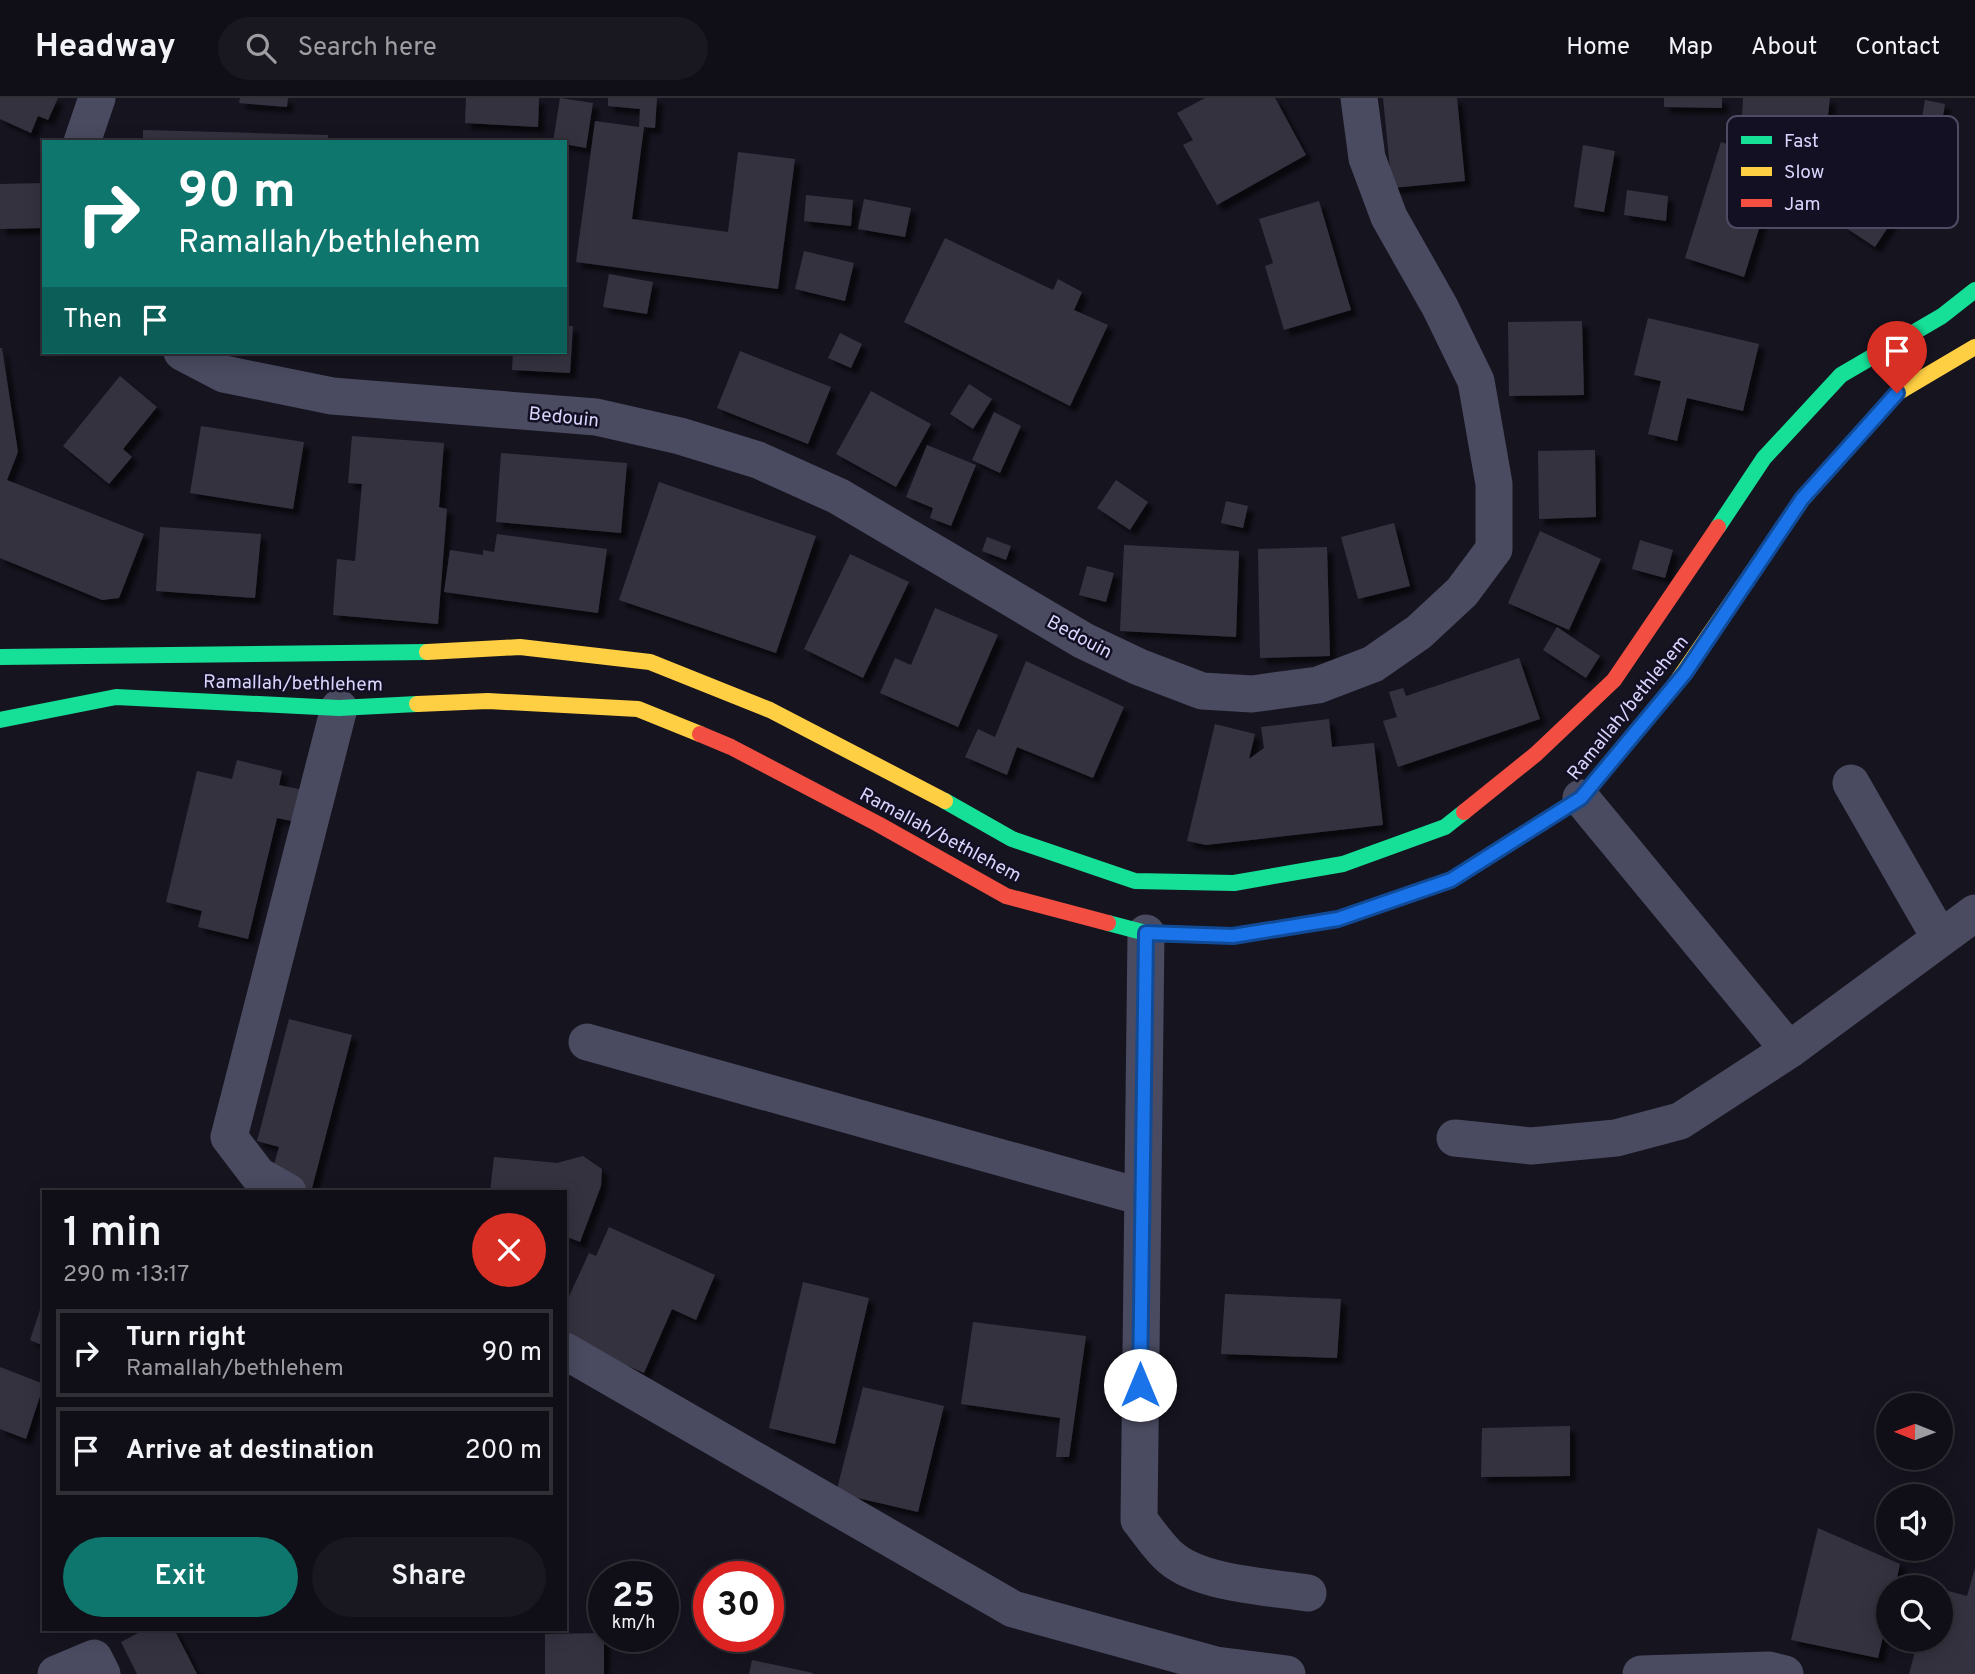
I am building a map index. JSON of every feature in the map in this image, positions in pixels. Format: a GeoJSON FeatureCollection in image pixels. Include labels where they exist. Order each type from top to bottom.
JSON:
{"type":"FeatureCollection","features":[{"type":"Feature","properties":{"kind":"main road","name":"Ramallah/bethlehem"},"geometry":{"type":"LineString","coordinates":[[0,657],[381,655],[520,647],[650,662],[770,710],[894,772],[1012,839],[1135,881],[1234,883],[1343,864],[1445,827],[1536,754],[1614,680],[1764,458],[1833,384],[1842,375],[1942,316],[1975,290]]}},
{"type":"Feature","properties":{"kind":"main road","name":"Ramallah/bethlehem"},"geometry":{"type":"LineString","coordinates":[[0,720],[116,697],[339,708],[488,701],[638,709],[731,747],[878,824],[1006,896],[1146,933],[1233,936],[1338,919],[1451,880],[1581,798],[1685,673],[1802,499],[1897,393],[1975,347]]}},
{"type":"Feature","properties":{"kind":"street"},"geometry":{"type":"LineString","coordinates":[[83,140],[97,98]]}},
{"type":"Feature","properties":{"kind":"street","name":"Bedouin"},"geometry":{"type":"LineString","coordinates":[[186,354],[224,373],[298,390],[345,397],[596,417],[680,436],[758,460],[838,496],[1084,641],[1139,667],[1202,691],[1252,694],[1318,685],[1373,664],[1419,632],[1462,592],[1494,549],[1494,484],[1476,381],[1440,307],[1389,217],[1367,158],[1359,98]]}},
{"type":"Feature","properties":{"kind":"street"},"geometry":{"type":"LineString","coordinates":[[284,1190],[258,1175],[229,1137],[339,708]]}},
{"type":"Feature","properties":{"kind":"street"},"geometry":{"type":"LineString","coordinates":[[1851,783],[1940,938]]}},
{"type":"Feature","properties":{"kind":"street"},"geometry":{"type":"LineString","coordinates":[[1581,798],[1788,1050]]}},
{"type":"Feature","properties":{"kind":"street"},"geometry":{"type":"LineString","coordinates":[[1455,1138],[1531,1146],[1616,1138],[1680,1121],[1788,1050],[1975,913]]}},
{"type":"Feature","properties":{"kind":"street"},"geometry":{"type":"LineString","coordinates":[[1146,933],[1139,1520],[1171,1559],[1192,1570],[1220,1578],[1308,1593]]}},
{"type":"Feature","properties":{"kind":"street"},"geometry":{"type":"LineString","coordinates":[[587,1042],[1142,1197]]}},
{"type":"Feature","properties":{"kind":"street"},"geometry":{"type":"LineString","coordinates":[[567,1352],[1013,1609],[1216,1665],[1287,1674]]}},
{"type":"Feature","properties":{"kind":"street"},"geometry":{"type":"LineString","coordinates":[[56,1674],[94,1658],[102,1674]]}},
{"type":"Feature","properties":{"kind":"street"},"geometry":{"type":"LineString","coordinates":[[1641,1674],[1769,1670],[1785,1674]]}},
{"type":"Feature","properties":{"kind":"building"},"geometry":{"type":"Polygon","coordinates":[[[0,98],[58,98],[48,120],[38,116],[31,133],[0,119],[0,98]]]}},
{"type":"Feature","properties":{"kind":"building"},"geometry":{"type":"Polygon","coordinates":[[[240,98],[288,98],[287,107],[239,103],[240,98]]]}},
{"type":"Feature","properties":{"kind":"building"},"geometry":{"type":"Polygon","coordinates":[[[466,98],[539,98],[538,127],[465,123],[466,98]]]}},
{"type":"Feature","properties":{"kind":"building"},"geometry":{"type":"Polygon","coordinates":[[[560,98],[593,103],[586,148],[567,145],[567,140],[553,140],[560,98]]]}},
{"type":"Feature","properties":{"kind":"building"},"geometry":{"type":"Polygon","coordinates":[[[608,98],[657,98],[655,128],[644,127],[632,219],[728,232],[738,152],[795,159],[778,289],[576,262],[595,121],[639,127],[640,109],[608,106],[608,98]]]}},
{"type":"Feature","properties":{"kind":"building"},"geometry":{"type":"Polygon","coordinates":[[[1205,98],[1275,98],[1306,155],[1217,205],[1183,145],[1193,140],[1177,113],[1205,98]]]}},
{"type":"Feature","properties":{"kind":"building"},"geometry":{"type":"Polygon","coordinates":[[[1383,98],[1457,98],[1465,181],[1392,188],[1383,98]]]}},
{"type":"Feature","properties":{"kind":"building"},"geometry":{"type":"Polygon","coordinates":[[[1664,98],[1722,98],[1722,108],[1664,107],[1664,98]]]}},
{"type":"Feature","properties":{"kind":"building"},"geometry":{"type":"Polygon","coordinates":[[[1743,98],[1830,98],[1828,116],[1742,116],[1743,98]]]}},
{"type":"Feature","properties":{"kind":"building"},"geometry":{"type":"Polygon","coordinates":[[[1925,100],[1945,104],[1943,116],[1922,116],[1925,100]]]}},
{"type":"Feature","properties":{"kind":"building"},"geometry":{"type":"Polygon","coordinates":[[[143,130],[328,135],[328,140],[143,140],[143,130]]]}},
{"type":"Feature","properties":{"kind":"building"},"geometry":{"type":"Polygon","coordinates":[[[1721,142],[1727,144],[1727,228],[1759,228],[1744,277],[1685,258],[1721,142]]]}},
{"type":"Feature","properties":{"kind":"building"},"geometry":{"type":"Polygon","coordinates":[[[1583,145],[1615,151],[1604,212],[1574,207],[1583,145]]]}},
{"type":"Feature","properties":{"kind":"building"},"geometry":{"type":"Polygon","coordinates":[[[42,183],[42,228],[0,229],[0,184],[42,183]]]}},
{"type":"Feature","properties":{"kind":"building"},"geometry":{"type":"Polygon","coordinates":[[[1627,190],[1668,196],[1666,221],[1624,215],[1627,190]]]}},
{"type":"Feature","properties":{"kind":"building"},"geometry":{"type":"Polygon","coordinates":[[[806,195],[853,200],[851,226],[804,221],[806,195]]]}},
{"type":"Feature","properties":{"kind":"building"},"geometry":{"type":"Polygon","coordinates":[[[864,199],[911,208],[905,237],[858,229],[864,199]]]}},
{"type":"Feature","properties":{"kind":"building"},"geometry":{"type":"Polygon","coordinates":[[[1319,201],[1351,310],[1284,330],[1265,266],[1273,263],[1259,219],[1319,201]]]}},
{"type":"Feature","properties":{"kind":"building"},"geometry":{"type":"Polygon","coordinates":[[[1846,228],[1887,228],[1875,247],[1846,228]]]}},
{"type":"Feature","properties":{"kind":"building"},"geometry":{"type":"Polygon","coordinates":[[[945,238],[1053,290],[1058,279],[1082,292],[1074,310],[1108,325],[1070,406],[904,322],[945,238]]]}},
{"type":"Feature","properties":{"kind":"building"},"geometry":{"type":"Polygon","coordinates":[[[804,251],[854,263],[845,301],[795,289],[804,251]]]}},
{"type":"Feature","properties":{"kind":"building"},"geometry":{"type":"Polygon","coordinates":[[[609,274],[653,282],[647,314],[603,307],[609,274]]]}},
{"type":"Feature","properties":{"kind":"building"},"geometry":{"type":"Polygon","coordinates":[[[1648,318],[1759,344],[1743,411],[1687,398],[1677,441],[1648,434],[1661,381],[1634,375],[1648,318]]]}},
{"type":"Feature","properties":{"kind":"building"},"geometry":{"type":"Polygon","coordinates":[[[1582,321],[1584,395],[1509,396],[1508,322],[1582,321]]]}},
{"type":"Feature","properties":{"kind":"building"},"geometry":{"type":"Polygon","coordinates":[[[567,326],[573,326],[570,373],[512,370],[513,354],[567,354],[567,326]]]}},
{"type":"Feature","properties":{"kind":"building"},"geometry":{"type":"Polygon","coordinates":[[[840,333],[862,344],[851,368],[828,358],[840,333]]]}},
{"type":"Feature","properties":{"kind":"building"},"geometry":{"type":"Polygon","coordinates":[[[0,348],[18,452],[7,480],[144,534],[119,598],[102,600],[0,558],[0,348]]]}},
{"type":"Feature","properties":{"kind":"building"},"geometry":{"type":"Polygon","coordinates":[[[740,351],[831,387],[808,444],[717,408],[740,351]]]}},
{"type":"Feature","properties":{"kind":"building"},"geometry":{"type":"Polygon","coordinates":[[[120,376],[157,407],[123,449],[132,457],[109,484],[63,446],[120,376]]]}},
{"type":"Feature","properties":{"kind":"building"},"geometry":{"type":"Polygon","coordinates":[[[969,384],[992,399],[973,429],[950,414],[969,384]]]}},
{"type":"Feature","properties":{"kind":"building"},"geometry":{"type":"Polygon","coordinates":[[[871,391],[931,424],[896,487],[836,454],[871,391]]]}},
{"type":"Feature","properties":{"kind":"building"},"geometry":{"type":"Polygon","coordinates":[[[994,412],[1021,426],[1000,473],[972,460],[994,412]]]}},
{"type":"Feature","properties":{"kind":"building"},"geometry":{"type":"Polygon","coordinates":[[[201,426],[304,442],[293,509],[190,493],[201,426]]]}},
{"type":"Feature","properties":{"kind":"building"},"geometry":{"type":"Polygon","coordinates":[[[352,436],[444,443],[439,507],[447,509],[438,624],[333,615],[337,559],[355,561],[362,484],[348,483],[352,436]]]}},
{"type":"Feature","properties":{"kind":"building"},"geometry":{"type":"Polygon","coordinates":[[[927,445],[976,465],[951,526],[930,518],[933,508],[906,497],[927,445]]]}},
{"type":"Feature","properties":{"kind":"building"},"geometry":{"type":"Polygon","coordinates":[[[1595,450],[1596,517],[1539,519],[1538,451],[1595,450]]]}},
{"type":"Feature","properties":{"kind":"building"},"geometry":{"type":"Polygon","coordinates":[[[501,453],[627,463],[621,533],[496,522],[501,453]]]}},
{"type":"Feature","properties":{"kind":"building"},"geometry":{"type":"Polygon","coordinates":[[[1116,480],[1148,502],[1130,530],[1097,508],[1116,480]]]}},
{"type":"Feature","properties":{"kind":"building"},"geometry":{"type":"Polygon","coordinates":[[[659,482],[816,536],[776,653],[619,600],[659,482]]]}},
{"type":"Feature","properties":{"kind":"building"},"geometry":{"type":"Polygon","coordinates":[[[1226,501],[1248,506],[1243,528],[1221,523],[1226,501]]]}},
{"type":"Feature","properties":{"kind":"building"},"geometry":{"type":"Polygon","coordinates":[[[1394,523],[1410,586],[1358,599],[1341,537],[1394,523]]]}},
{"type":"Feature","properties":{"kind":"building"},"geometry":{"type":"Polygon","coordinates":[[[160,527],[261,534],[255,598],[156,591],[160,527]]]}},
{"type":"Feature","properties":{"kind":"building"},"geometry":{"type":"Polygon","coordinates":[[[1540,531],[1601,559],[1569,630],[1508,603],[1540,531]]]}},
{"type":"Feature","properties":{"kind":"building"},"geometry":{"type":"Polygon","coordinates":[[[497,534],[607,549],[598,613],[444,592],[450,550],[483,555],[483,550],[494,552],[497,534]]]}},
{"type":"Feature","properties":{"kind":"building"},"geometry":{"type":"Polygon","coordinates":[[[987,537],[1011,546],[1006,560],[982,551],[987,537]]]}},
{"type":"Feature","properties":{"kind":"building"},"geometry":{"type":"Polygon","coordinates":[[[1640,540],[1673,550],[1665,578],[1632,569],[1640,540]]]}},
{"type":"Feature","properties":{"kind":"building"},"geometry":{"type":"Polygon","coordinates":[[[1124,545],[1239,551],[1236,637],[1120,631],[1124,545]]]}},
{"type":"Feature","properties":{"kind":"building"},"geometry":{"type":"Polygon","coordinates":[[[1327,547],[1330,656],[1260,658],[1258,549],[1327,547]]]}},
{"type":"Feature","properties":{"kind":"building"},"geometry":{"type":"Polygon","coordinates":[[[850,554],[909,582],[863,678],[804,649],[850,554]]]}},
{"type":"Feature","properties":{"kind":"building"},"geometry":{"type":"Polygon","coordinates":[[[1087,566],[1114,573],[1106,602],[1079,595],[1087,566]]]}},
{"type":"Feature","properties":{"kind":"building"},"geometry":{"type":"Polygon","coordinates":[[[935,608],[998,635],[958,727],[880,693],[895,658],[911,665],[935,608]]]}},
{"type":"Feature","properties":{"kind":"building"},"geometry":{"type":"Polygon","coordinates":[[[1557,627],[1600,656],[1586,678],[1543,650],[1557,627]]]}},
{"type":"Feature","properties":{"kind":"building"},"geometry":{"type":"Polygon","coordinates":[[[1519,658],[1540,719],[1398,767],[1383,721],[1397,717],[1389,692],[1403,688],[1406,696],[1519,658]]]}},
{"type":"Feature","properties":{"kind":"building"},"geometry":{"type":"Polygon","coordinates":[[[1026,661],[1124,707],[1093,778],[1017,747],[1007,775],[965,757],[978,729],[995,737],[1026,661]]]}},
{"type":"Feature","properties":{"kind":"building"},"geometry":{"type":"Polygon","coordinates":[[[1329,719],[1332,747],[1374,743],[1383,825],[1206,845],[1187,841],[1215,724],[1255,734],[1249,759],[1264,748],[1261,727],[1329,719]]]}},
{"type":"Feature","properties":{"kind":"building"},"geometry":{"type":"Polygon","coordinates":[[[237,760],[282,771],[279,785],[303,790],[296,822],[277,818],[248,939],[198,927],[202,911],[166,902],[197,771],[232,779],[237,760]]]}},
{"type":"Feature","properties":{"kind":"building"},"geometry":{"type":"Polygon","coordinates":[[[289,1019],[352,1035],[312,1190],[285,1185],[273,1168],[279,1147],[257,1141],[289,1019]]]}},
{"type":"Feature","properties":{"kind":"building"},"geometry":{"type":"Polygon","coordinates":[[[583,1156],[602,1169],[601,1186],[580,1242],[567,1237],[567,1190],[490,1190],[494,1157],[557,1163],[583,1156]]]}},
{"type":"Feature","properties":{"kind":"building"},"geometry":{"type":"Polygon","coordinates":[[[609,1227],[715,1275],[696,1320],[672,1309],[644,1373],[567,1339],[567,1301],[589,1253],[596,1256],[609,1227]]]}},
{"type":"Feature","properties":{"kind":"building"},"geometry":{"type":"Polygon","coordinates":[[[803,1282],[869,1298],[835,1444],[769,1428],[803,1282]]]}},
{"type":"Feature","properties":{"kind":"building"},"geometry":{"type":"Polygon","coordinates":[[[1225,1294],[1341,1299],[1337,1358],[1221,1354],[1225,1294]]]}},
{"type":"Feature","properties":{"kind":"building"},"geometry":{"type":"Polygon","coordinates":[[[42,1304],[42,1345],[30,1340],[42,1304]]]}},
{"type":"Feature","properties":{"kind":"building"},"geometry":{"type":"Polygon","coordinates":[[[973,1322],[1086,1336],[1069,1457],[1056,1457],[1060,1418],[961,1404],[973,1322]]]}},
{"type":"Feature","properties":{"kind":"building"},"geometry":{"type":"Polygon","coordinates":[[[0,1367],[42,1383],[26,1439],[0,1429],[0,1367]]]}},
{"type":"Feature","properties":{"kind":"building"},"geometry":{"type":"Polygon","coordinates":[[[863,1387],[944,1406],[918,1512],[836,1493],[863,1387]]]}},
{"type":"Feature","properties":{"kind":"building"},"geometry":{"type":"Polygon","coordinates":[[[1570,1426],[1570,1476],[1481,1477],[1482,1428],[1570,1426]]]}},
{"type":"Feature","properties":{"kind":"building"},"geometry":{"type":"Polygon","coordinates":[[[1818,1528],[1876,1553],[1876,1561],[1893,1561],[1900,1564],[1898,1575],[1876,1575],[1878,1658],[1791,1640],[1818,1528]]]}},
{"type":"Feature","properties":{"kind":"building"},"geometry":{"type":"Polygon","coordinates":[[[1975,1568],[1975,1674],[1909,1674],[1915,1652],[1953,1652],[1953,1592],[1967,1596],[1975,1568]]]}},
{"type":"Feature","properties":{"kind":"building"},"geometry":{"type":"Polygon","coordinates":[[[142,1631],[175,1631],[197,1674],[137,1674],[121,1642],[142,1631]]]}},
{"type":"Feature","properties":{"kind":"building"},"geometry":{"type":"Polygon","coordinates":[[[588,1633],[588,1652],[604,1652],[604,1674],[545,1674],[545,1634],[588,1633]]]}},
{"type":"Feature","properties":{"kind":"building"},"geometry":{"type":"Polygon","coordinates":[[[752,1660],[813,1673],[813,1674],[749,1674],[752,1660]]]}},
{"type":"Feature","properties":{"kind":"traffic: fast"},"geometry":{"type":"LineString","coordinates":[[1718,527],[1764,458],[1841,375],[1942,316],[1975,290]]}},
{"type":"Feature","properties":{"kind":"traffic: fast"},"geometry":{"type":"LineString","coordinates":[[0,657],[427,652]]}},
{"type":"Feature","properties":{"kind":"traffic: fast"},"geometry":{"type":"LineString","coordinates":[[1108,923],[1146,933],[1233,936],[1338,919],[1451,880],[1581,798],[1671,690]]}},
{"type":"Feature","properties":{"kind":"traffic: fast"},"geometry":{"type":"LineString","coordinates":[[0,720],[116,697],[339,708],[417,704]]}},
{"type":"Feature","properties":{"kind":"traffic: fast"},"geometry":{"type":"LineString","coordinates":[[945,801],[1012,839],[1135,881],[1234,883],[1343,864],[1445,827],[1464,812]]}},
{"type":"Feature","properties":{"kind":"traffic: slow"},"geometry":{"type":"LineString","coordinates":[[1671,690],[1802,500],[1897,393],[1975,347]]}},
{"type":"Feature","properties":{"kind":"traffic: slow"},"geometry":{"type":"LineString","coordinates":[[427,652],[520,647],[650,662],[770,710],[945,801]]}},
{"type":"Feature","properties":{"kind":"traffic: slow"},"geometry":{"type":"LineString","coordinates":[[417,704],[488,701],[638,709],[700,734]]}},
{"type":"Feature","properties":{"kind":"traffic: jam"},"geometry":{"type":"LineString","coordinates":[[1464,812],[1536,754],[1614,680],[1718,527]]}},
{"type":"Feature","properties":{"kind":"traffic: jam"},"geometry":{"type":"LineString","coordinates":[[700,734],[731,747],[878,824],[1006,896],[1108,923]]}},
{"type":"Feature","properties":{"kind":"route"},"geometry":{"type":"LineString","coordinates":[[1140,1385],[1146,933],[1233,936],[1338,919],[1451,880],[1581,798],[1685,673],[1802,499],[1897,393]]}}]}
